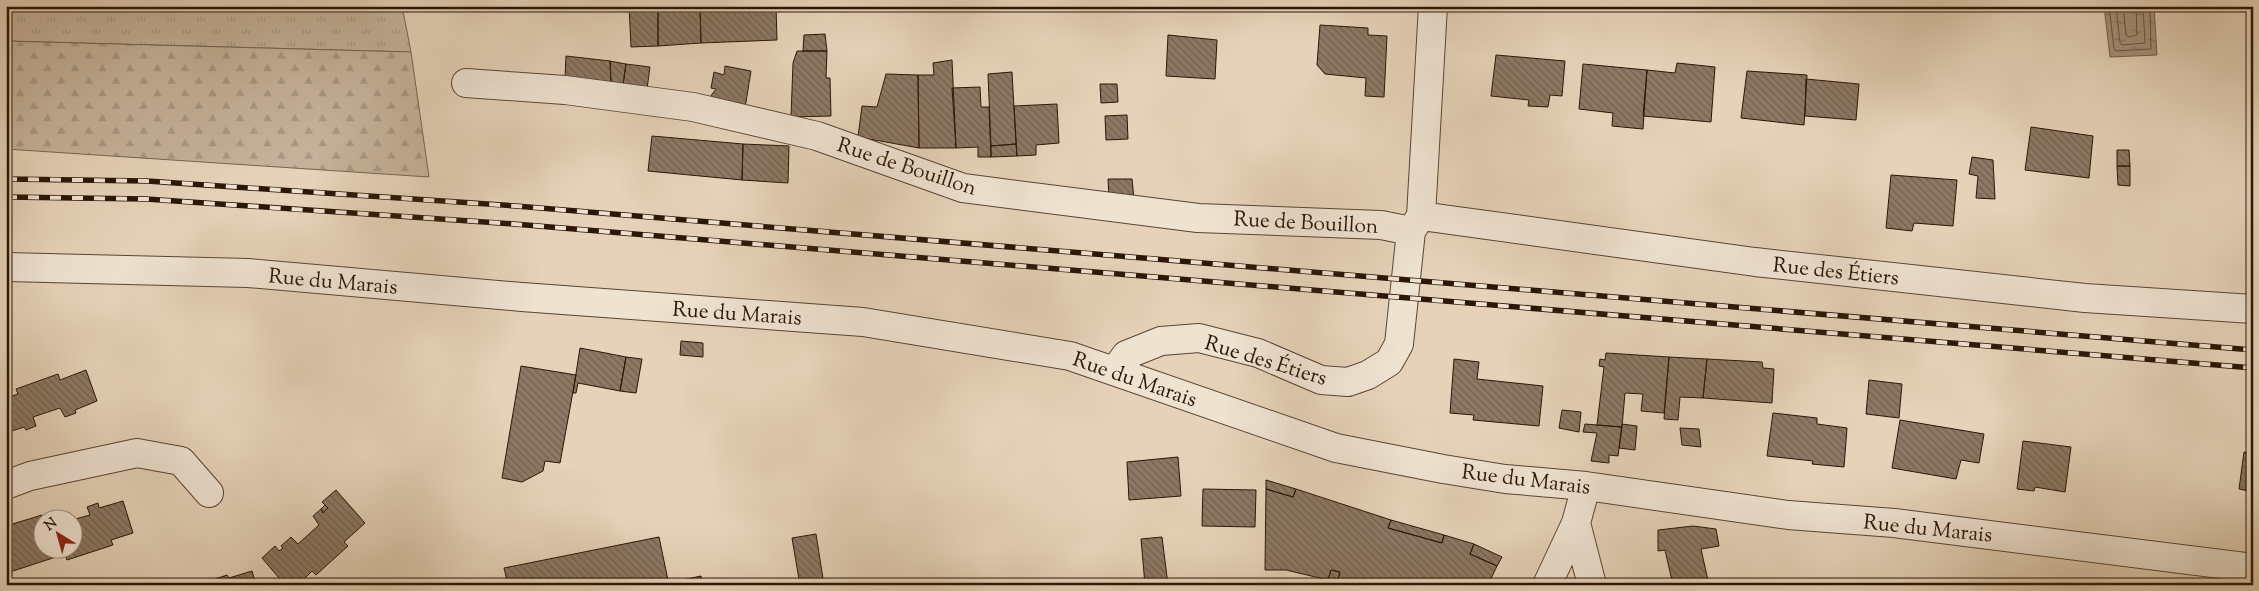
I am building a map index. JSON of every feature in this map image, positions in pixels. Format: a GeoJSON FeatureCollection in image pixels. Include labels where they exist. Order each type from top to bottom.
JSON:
{"type":"FeatureCollection","features":[{"type":"Feature","properties":{"kind":"street","name":"Rue des Étiers"},"geometry":{"type":"LineString","coordinates":[[1115,370],[1126,356],[1161,341],[1198,338],[1258,353],[1322,380],[1348,382],[1368,375],[1389,362],[1399,344],[1416,224],[1433,6]]}},
{"type":"Feature","properties":{"kind":"street","name":"Rue de Bouillon"},"geometry":{"type":"LineString","coordinates":[[466,83],[565,90],[693,107],[817,136],[963,188],[1198,218],[1381,225],[1416,224]]}},
{"type":"Feature","properties":{"kind":"street","name":"Rue des Étiers"},"geometry":{"type":"LineString","coordinates":[[1416,224],[2085,298],[2253,309]]}},
{"type":"Feature","properties":{"kind":"street","name":"Rue du Marais"},"geometry":{"type":"LineString","coordinates":[[6,267],[248,273],[522,298],[862,322],[1070,356],[1336,448],[1443,469],[1505,478],[1586,486],[1788,514],[1894,523],[2253,568]]}},
{"type":"Feature","properties":{"kind":"street"},"geometry":{"type":"LineString","coordinates":[[6,485],[30,476],[137,453],[181,461],[210,493]]}},
{"type":"Feature","properties":{"kind":"street"},"geometry":{"type":"LineString","coordinates":[[1547,585],[1576,523],[1586,486]]}},
{"type":"Feature","properties":{"kind":"street"},"geometry":{"type":"LineString","coordinates":[[1576,523],[1592,585]]}},
{"type":"Feature","properties":{"kind":"green space"},"geometry":{"type":"Polygon","coordinates":[[[6,6],[402,6],[411,52],[6,41],[6,6]]]}},
{"type":"Feature","properties":{"kind":"green space"},"geometry":{"type":"Polygon","coordinates":[[[6,41],[411,52],[429,177],[6,149],[6,41]]]}},
{"type":"Feature","properties":{"kind":"water"},"geometry":{"type":"Polygon","coordinates":[[[2104,6],[2154,6],[2157,55],[2110,57],[2104,6]]]}},
{"type":"Feature","properties":{"kind":"building"},"geometry":{"type":"Polygon","coordinates":[[[436,6],[452,6],[437,10],[436,6]]]}},
{"type":"Feature","properties":{"kind":"building"},"geometry":{"type":"Polygon","coordinates":[[[629,6],[658,6],[658,46],[631,47],[629,6]]]}},
{"type":"Feature","properties":{"kind":"building"},"geometry":{"type":"Polygon","coordinates":[[[658,6],[700,6],[701,43],[658,46],[658,6]]]}},
{"type":"Feature","properties":{"kind":"building"},"geometry":{"type":"Polygon","coordinates":[[[700,6],[776,6],[777,40],[701,43],[700,6]]]}},
{"type":"Feature","properties":{"kind":"building"},"geometry":{"type":"Polygon","coordinates":[[[1320,25],[1368,28],[1368,35],[1387,36],[1384,97],[1365,96],[1366,78],[1325,74],[1317,65],[1320,25]]]}},
{"type":"Feature","properties":{"kind":"building"},"geometry":{"type":"Polygon","coordinates":[[[825,34],[827,51],[803,51],[804,35],[825,34]]]}},
{"type":"Feature","properties":{"kind":"building"},"geometry":{"type":"Polygon","coordinates":[[[1168,35],[1217,40],[1215,79],[1166,76],[1168,35]]]}},
{"type":"Feature","properties":{"kind":"building"},"geometry":{"type":"Polygon","coordinates":[[[797,51],[827,51],[826,78],[830,78],[831,116],[791,117],[793,63],[797,51]]]}},
{"type":"Feature","properties":{"kind":"building"},"geometry":{"type":"Polygon","coordinates":[[[1496,55],[1565,61],[1562,96],[1550,95],[1548,107],[1528,106],[1529,100],[1491,96],[1496,55]]]}},
{"type":"Feature","properties":{"kind":"building"},"geometry":{"type":"Polygon","coordinates":[[[566,56],[610,61],[611,83],[565,78],[566,56]]]}},
{"type":"Feature","properties":{"kind":"building"},"geometry":{"type":"Polygon","coordinates":[[[952,60],[956,148],[919,148],[918,75],[934,75],[933,63],[952,60]]]}},
{"type":"Feature","properties":{"kind":"building"},"geometry":{"type":"Polygon","coordinates":[[[610,61],[626,64],[623,85],[611,83],[610,61]]]}},
{"type":"Feature","properties":{"kind":"building"},"geometry":{"type":"Polygon","coordinates":[[[1677,63],[1715,67],[1711,122],[1643,116],[1647,70],[1675,73],[1677,63]]]}},
{"type":"Feature","properties":{"kind":"building"},"geometry":{"type":"Polygon","coordinates":[[[626,64],[650,67],[647,89],[623,85],[626,64]]]}},
{"type":"Feature","properties":{"kind":"building"},"geometry":{"type":"Polygon","coordinates":[[[1583,64],[1647,70],[1643,129],[1612,126],[1613,113],[1579,109],[1583,64]]]}},
{"type":"Feature","properties":{"kind":"building"},"geometry":{"type":"Polygon","coordinates":[[[725,66],[751,71],[745,108],[710,97],[716,89],[711,88],[714,72],[724,75],[725,66]]]}},
{"type":"Feature","properties":{"kind":"building"},"geometry":{"type":"Polygon","coordinates":[[[1747,71],[1807,75],[1804,125],[1741,118],[1747,71]]]}},
{"type":"Feature","properties":{"kind":"building"},"geometry":{"type":"Polygon","coordinates":[[[1012,72],[1016,144],[991,146],[988,74],[1012,72]]]}},
{"type":"Feature","properties":{"kind":"building"},"geometry":{"type":"Polygon","coordinates":[[[886,74],[918,75],[919,148],[858,137],[862,106],[877,107],[886,74]]]}},
{"type":"Feature","properties":{"kind":"building"},"geometry":{"type":"Polygon","coordinates":[[[1806,79],[1859,84],[1856,120],[1805,116],[1806,79]]]}},
{"type":"Feature","properties":{"kind":"building"},"geometry":{"type":"Polygon","coordinates":[[[1100,84],[1117,84],[1118,102],[1101,103],[1100,84]]]}},
{"type":"Feature","properties":{"kind":"building"},"geometry":{"type":"Polygon","coordinates":[[[980,87],[981,107],[989,107],[991,157],[978,157],[978,147],[956,148],[952,88],[980,87]]]}},
{"type":"Feature","properties":{"kind":"building"},"geometry":{"type":"Polygon","coordinates":[[[1057,104],[1059,143],[1036,145],[1036,155],[1017,156],[1014,106],[1057,104]]]}},
{"type":"Feature","properties":{"kind":"building"},"geometry":{"type":"Polygon","coordinates":[[[1127,115],[1128,139],[1106,140],[1105,116],[1127,115]]]}},
{"type":"Feature","properties":{"kind":"building"},"geometry":{"type":"Polygon","coordinates":[[[2031,127],[2093,136],[2089,178],[2025,170],[2031,127]]]}},
{"type":"Feature","properties":{"kind":"building"},"geometry":{"type":"Polygon","coordinates":[[[652,136],[743,144],[742,180],[648,171],[652,136]]]}},
{"type":"Feature","properties":{"kind":"building"},"geometry":{"type":"Polygon","coordinates":[[[743,144],[789,146],[788,183],[742,180],[743,144]]]}},
{"type":"Feature","properties":{"kind":"building"},"geometry":{"type":"Polygon","coordinates":[[[1016,144],[1017,156],[991,157],[991,146],[1016,144]]]}},
{"type":"Feature","properties":{"kind":"building"},"geometry":{"type":"Polygon","coordinates":[[[2117,150],[2129,150],[2130,166],[2117,166],[2117,150]]]}},
{"type":"Feature","properties":{"kind":"building"},"geometry":{"type":"Polygon","coordinates":[[[1972,157],[1993,160],[1995,199],[1976,198],[1978,176],[1969,174],[1972,157]]]}},
{"type":"Feature","properties":{"kind":"building"},"geometry":{"type":"Polygon","coordinates":[[[2117,166],[2130,166],[2130,186],[2118,185],[2117,166]]]}},
{"type":"Feature","properties":{"kind":"building"},"geometry":{"type":"Polygon","coordinates":[[[1891,175],[1957,180],[1953,226],[1914,223],[1912,231],[1886,228],[1891,175]]]}},
{"type":"Feature","properties":{"kind":"building"},"geometry":{"type":"Polygon","coordinates":[[[1108,179],[1132,179],[1134,199],[1109,198],[1108,179]]]}},
{"type":"Feature","properties":{"kind":"building"},"geometry":{"type":"Polygon","coordinates":[[[681,341],[703,343],[703,357],[680,355],[681,341]]]}},
{"type":"Feature","properties":{"kind":"building"},"geometry":{"type":"Polygon","coordinates":[[[580,348],[626,357],[620,391],[578,383],[576,393],[573,393],[580,348]]]}},
{"type":"Feature","properties":{"kind":"building"},"geometry":{"type":"Polygon","coordinates":[[[1606,353],[1669,357],[1664,413],[1641,411],[1643,394],[1625,393],[1622,427],[1597,425],[1604,367],[1599,366],[1600,359],[1605,360],[1606,353]]]}},
{"type":"Feature","properties":{"kind":"building"},"geometry":{"type":"Polygon","coordinates":[[[626,357],[642,359],[636,393],[620,391],[626,357]]]}},
{"type":"Feature","properties":{"kind":"building"},"geometry":{"type":"Polygon","coordinates":[[[1669,357],[1707,359],[1703,398],[1680,397],[1678,420],[1664,419],[1669,357]]]}},
{"type":"Feature","properties":{"kind":"building"},"geometry":{"type":"Polygon","coordinates":[[[1454,359],[1479,362],[1477,379],[1543,386],[1539,426],[1473,420],[1474,415],[1450,413],[1454,359]]]}},
{"type":"Feature","properties":{"kind":"building"},"geometry":{"type":"Polygon","coordinates":[[[1707,359],[1762,362],[1763,368],[1774,369],[1772,403],[1703,398],[1707,359]]]}},
{"type":"Feature","properties":{"kind":"building"},"geometry":{"type":"Polygon","coordinates":[[[521,366],[576,375],[560,463],[545,461],[543,471],[522,482],[502,478],[521,366]]]}},
{"type":"Feature","properties":{"kind":"building"},"geometry":{"type":"Polygon","coordinates":[[[86,370],[97,401],[75,410],[76,413],[65,417],[60,408],[33,417],[36,426],[26,430],[24,427],[6,433],[6,398],[18,394],[16,389],[58,374],[60,380],[86,370]]]}},
{"type":"Feature","properties":{"kind":"building"},"geometry":{"type":"Polygon","coordinates":[[[1869,380],[1902,384],[1899,418],[1866,414],[1869,380]]]}},
{"type":"Feature","properties":{"kind":"building"},"geometry":{"type":"Polygon","coordinates":[[[1562,410],[1581,412],[1579,432],[1559,428],[1562,410]]]}},
{"type":"Feature","properties":{"kind":"building"},"geometry":{"type":"Polygon","coordinates":[[[1773,413],[1817,418],[1817,424],[1847,428],[1844,467],[1812,464],[1813,461],[1767,456],[1773,413]]]}},
{"type":"Feature","properties":{"kind":"building"},"geometry":{"type":"Polygon","coordinates":[[[1900,420],[1984,434],[1979,463],[1961,460],[1956,479],[1892,468],[1900,420]]]}},
{"type":"Feature","properties":{"kind":"building"},"geometry":{"type":"Polygon","coordinates":[[[1585,424],[1622,427],[1618,456],[1609,455],[1609,463],[1591,461],[1597,433],[1583,432],[1585,424]]]}},
{"type":"Feature","properties":{"kind":"building"},"geometry":{"type":"Polygon","coordinates":[[[1622,424],[1637,426],[1635,450],[1619,448],[1622,424]]]}},
{"type":"Feature","properties":{"kind":"building"},"geometry":{"type":"Polygon","coordinates":[[[1680,428],[1699,429],[1701,447],[1682,445],[1680,428]]]}},
{"type":"Feature","properties":{"kind":"building"},"geometry":{"type":"Polygon","coordinates":[[[2023,441],[2071,447],[2065,492],[2035,487],[2034,491],[2017,489],[2023,441]]]}},
{"type":"Feature","properties":{"kind":"building"},"geometry":{"type":"Polygon","coordinates":[[[2244,452],[2253,454],[2253,492],[2239,489],[2244,452]]]}},
{"type":"Feature","properties":{"kind":"building"},"geometry":{"type":"Polygon","coordinates":[[[1178,457],[1181,496],[1129,500],[1127,462],[1178,457]]]}},
{"type":"Feature","properties":{"kind":"building"},"geometry":{"type":"Polygon","coordinates":[[[1266,480],[1296,489],[1293,497],[1266,489],[1266,480]]]}},
{"type":"Feature","properties":{"kind":"building"},"geometry":{"type":"Polygon","coordinates":[[[1203,489],[1256,490],[1255,527],[1202,526],[1203,489]]]}},
{"type":"Feature","properties":{"kind":"building"},"geometry":{"type":"Polygon","coordinates":[[[1266,489],[1293,497],[1296,489],[1391,520],[1388,528],[1442,543],[1444,535],[1474,544],[1470,554],[1497,566],[1488,585],[1343,585],[1337,583],[1340,572],[1331,570],[1328,580],[1286,570],[1265,570],[1266,489]]]}},
{"type":"Feature","properties":{"kind":"building"},"geometry":{"type":"Polygon","coordinates":[[[336,490],[365,523],[344,542],[348,546],[316,575],[312,571],[298,585],[285,585],[262,558],[275,546],[279,551],[283,548],[281,546],[291,537],[298,544],[319,525],[313,516],[321,509],[323,513],[328,508],[322,502],[336,490]]]}},
{"type":"Feature","properties":{"kind":"building"},"geometry":{"type":"Polygon","coordinates":[[[123,501],[133,533],[111,540],[113,545],[82,555],[82,517],[90,515],[87,507],[98,503],[99,508],[123,501]]]}},
{"type":"Feature","properties":{"kind":"building"},"geometry":{"type":"Polygon","coordinates":[[[325,505],[328,508],[323,513],[321,509],[325,505]]]}},
{"type":"Feature","properties":{"kind":"building"},"geometry":{"type":"Polygon","coordinates":[[[32,518],[32,558],[53,558],[10,572],[11,578],[6,579],[6,536],[8,535],[6,526],[32,518]]]}},
{"type":"Feature","properties":{"kind":"building"},"geometry":{"type":"Polygon","coordinates":[[[1391,520],[1444,535],[1442,543],[1388,528],[1391,520]]]}},
{"type":"Feature","properties":{"kind":"building"},"geometry":{"type":"Polygon","coordinates":[[[1693,526],[1716,529],[1719,546],[1701,549],[1709,585],[1673,585],[1665,550],[1658,551],[1658,530],[1693,526]]]}},
{"type":"Feature","properties":{"kind":"building"},"geometry":{"type":"Polygon","coordinates":[[[816,534],[824,585],[800,585],[792,538],[816,534]]]}},
{"type":"Feature","properties":{"kind":"building"},"geometry":{"type":"Polygon","coordinates":[[[659,537],[669,585],[508,585],[504,568],[659,537]]]}},
{"type":"Feature","properties":{"kind":"building"},"geometry":{"type":"Polygon","coordinates":[[[1162,537],[1168,585],[1145,585],[1141,539],[1162,537]]]}},
{"type":"Feature","properties":{"kind":"building"},"geometry":{"type":"Polygon","coordinates":[[[1474,544],[1502,557],[1497,566],[1470,554],[1474,544]]]}},
{"type":"Feature","properties":{"kind":"building"},"geometry":{"type":"Polygon","coordinates":[[[1331,570],[1340,572],[1337,583],[1328,580],[1331,570]]]}},
{"type":"Feature","properties":{"kind":"building"},"geometry":{"type":"Polygon","coordinates":[[[252,571],[256,585],[217,585],[215,579],[227,575],[229,578],[252,571]]]}},
{"type":"Feature","properties":{"kind":"building"},"geometry":{"type":"Polygon","coordinates":[[[701,576],[703,585],[669,585],[668,583],[701,576]]]}},
{"type":"Feature","properties":{"kind":"railway"},"geometry":{"type":"LineString","coordinates":[[6,179],[147,181],[516,206],[2253,350]]}},
{"type":"Feature","properties":{"kind":"railway"},"geometry":{"type":"LineString","coordinates":[[6,197],[146,199],[514,224],[2253,368]]}}]}
